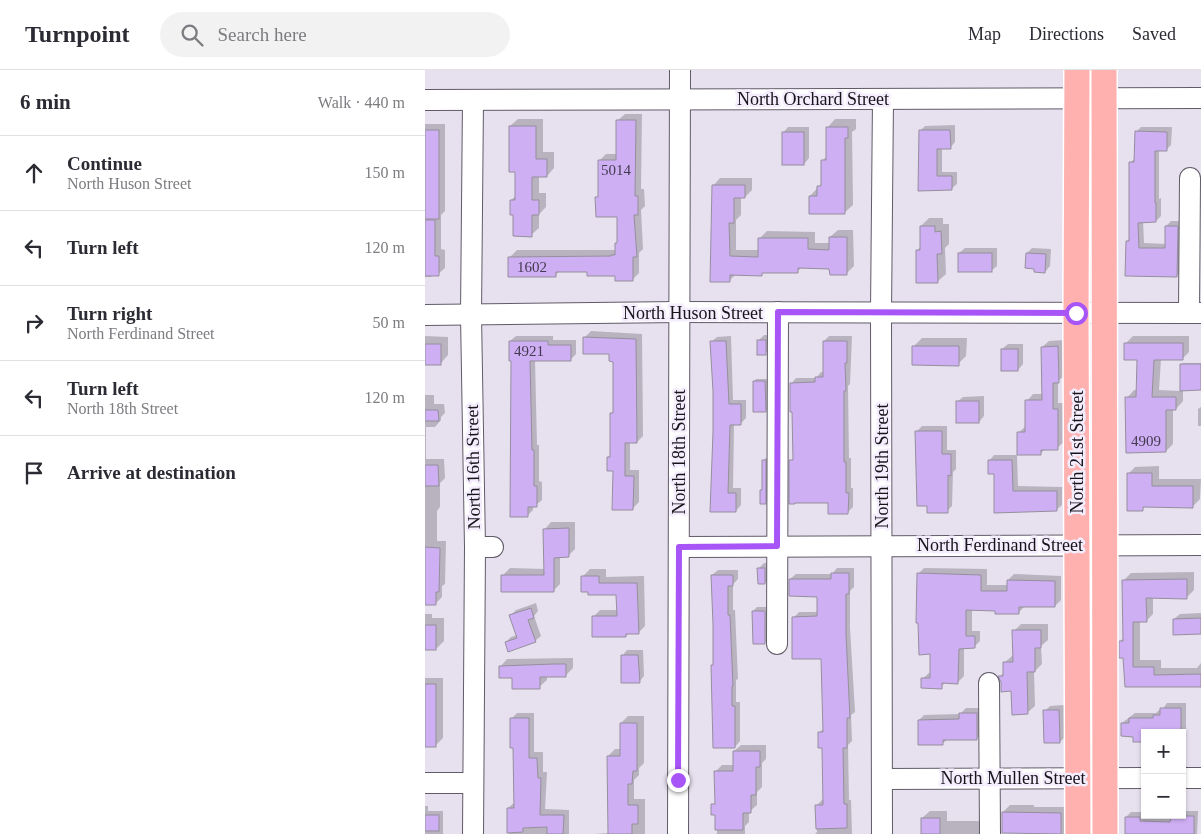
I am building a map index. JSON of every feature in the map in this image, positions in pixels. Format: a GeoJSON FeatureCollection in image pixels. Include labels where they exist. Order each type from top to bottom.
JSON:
{"type":"FeatureCollection","features":[{"type":"Feature","properties":{"kind":"main road","name":"North 21st Street"},"geometry":{"type":"LineString","coordinates":[[1077,70],[1078,834]]}},
{"type":"Feature","properties":{"kind":"main road","name":"North 21st Street"},"geometry":{"type":"LineString","coordinates":[[1104,70],[1105,834]]}},
{"type":"Feature","properties":{"kind":"street","name":"North 18th Street"},"geometry":{"type":"LineString","coordinates":[[678,834],[680,70]]}},
{"type":"Feature","properties":{"kind":"street","name":"North Orchard Street"},"geometry":{"type":"LineString","coordinates":[[425,100],[1201,98]]}},
{"type":"Feature","properties":{"kind":"street","name":"North 19th Street"},"geometry":{"type":"LineString","coordinates":[[882,834],[881,312],[883,99]]}},
{"type":"Feature","properties":{"kind":"street","name":"North 16th Street"},"geometry":{"type":"LineString","coordinates":[[473,100],[471,315],[484,547],[473,783],[473,834]]}},
{"type":"Feature","properties":{"kind":"street"},"geometry":{"type":"LineString","coordinates":[[1190,178],[1195,313]]}},
{"type":"Feature","properties":{"kind":"street","name":"North Huson Street"},"geometry":{"type":"LineString","coordinates":[[425,316],[679,312],[1195,313]]}},
{"type":"Feature","properties":{"kind":"street"},"geometry":{"type":"LineString","coordinates":[[777,644],[778,312]]}},
{"type":"Feature","properties":{"kind":"street","name":"North Ferdinand Street"},"geometry":{"type":"LineString","coordinates":[[679,547],[1201,545]]}},
{"type":"Feature","properties":{"kind":"street"},"geometry":{"type":"LineString","coordinates":[[989,683],[990,834]]}},
{"type":"Feature","properties":{"kind":"street","name":"North Mullen Street"},"geometry":{"type":"LineString","coordinates":[[882,779],[1141,778]]}},
{"type":"Feature","properties":{"kind":"street"},"geometry":{"type":"LineString","coordinates":[[1186,778],[1201,778]]}},
{"type":"Feature","properties":{"kind":"street"},"geometry":{"type":"LineString","coordinates":[[425,783],[473,783]]}},
{"type":"Feature","properties":{"kind":"building"},"geometry":{"type":"Polygon","coordinates":[[[616,120],[636,120],[635,196],[638,196],[638,215],[634,215],[637,257],[633,257],[633,281],[615,281],[615,276],[587,276],[587,272],[556,272],[556,277],[508,277],[508,257],[615,255],[617,217],[596,217],[595,197],[598,197],[598,160],[616,160],[616,120]]]}},
{"type":"Feature","properties":{"kind":"building"},"geometry":{"type":"Polygon","coordinates":[[[509,126],[536,126],[536,159],[547,159],[547,177],[532,177],[532,200],[539,200],[539,215],[532,215],[532,237],[513,236],[513,215],[510,215],[510,200],[515,200],[515,172],[509,172],[509,126]]]}},
{"type":"Feature","properties":{"kind":"building"},"geometry":{"type":"Polygon","coordinates":[[[826,127],[848,127],[848,138],[845,138],[845,214],[809,214],[809,196],[817,196],[817,186],[821,186],[821,160],[826,160],[826,127]]]}},
{"type":"Feature","properties":{"kind":"building"},"geometry":{"type":"Polygon","coordinates":[[[425,130],[439,130],[439,219],[425,219],[425,130]]]}},
{"type":"Feature","properties":{"kind":"building"},"geometry":{"type":"Polygon","coordinates":[[[919,130],[950,130],[951,149],[937,149],[937,176],[952,176],[952,190],[918,191],[919,130]]]}},
{"type":"Feature","properties":{"kind":"building"},"geometry":{"type":"Polygon","coordinates":[[[1135,131],[1167,132],[1167,151],[1155,151],[1156,222],[1138,223],[1139,248],[1165,248],[1165,226],[1178,226],[1177,277],[1125,276],[1126,241],[1129,241],[1129,162],[1134,162],[1135,131]]]}},
{"type":"Feature","properties":{"kind":"building"},"geometry":{"type":"Polygon","coordinates":[[[782,132],[804,132],[804,165],[782,165],[782,132]]]}},
{"type":"Feature","properties":{"kind":"building"},"geometry":{"type":"Polygon","coordinates":[[[712,185],[745,185],[745,198],[734,198],[734,223],[729,223],[730,256],[758,257],[758,238],[808,238],[808,249],[829,250],[829,237],[847,237],[847,275],[830,275],[829,269],[798,268],[798,273],[762,273],[762,276],[730,275],[730,282],[710,282],[712,185]]]}},
{"type":"Feature","properties":{"kind":"building"},"geometry":{"type":"Polygon","coordinates":[[[425,220],[435,220],[435,256],[439,256],[439,276],[425,276],[425,220]]]}},
{"type":"Feature","properties":{"kind":"building"},"geometry":{"type":"Polygon","coordinates":[[[920,226],[935,226],[935,232],[941,231],[942,254],[937,254],[938,283],[916,283],[916,250],[920,250],[920,226]]]}},
{"type":"Feature","properties":{"kind":"building"},"geometry":{"type":"Polygon","coordinates":[[[958,253],[992,253],[992,272],[958,272],[958,253]]]}},
{"type":"Feature","properties":{"kind":"building"},"geometry":{"type":"Polygon","coordinates":[[[1026,253],[1046,254],[1045,273],[1034,272],[1034,269],[1025,268],[1026,253]]]}},
{"type":"Feature","properties":{"kind":"building"},"geometry":{"type":"Polygon","coordinates":[[[583,337],[636,339],[637,443],[625,443],[625,476],[634,476],[633,510],[612,510],[613,471],[607,471],[607,457],[610,457],[610,413],[613,413],[613,362],[609,361],[609,354],[583,354],[583,337]]]}},
{"type":"Feature","properties":{"kind":"building"},"geometry":{"type":"Polygon","coordinates":[[[757,340],[766,340],[766,355],[757,355],[757,340]]]}},
{"type":"Feature","properties":{"kind":"building"},"geometry":{"type":"Polygon","coordinates":[[[509,341],[548,341],[548,345],[571,345],[571,361],[530,361],[532,450],[534,450],[534,486],[537,486],[537,507],[528,507],[528,517],[510,517],[511,361],[509,361],[509,341]]]}},
{"type":"Feature","properties":{"kind":"building"},"geometry":{"type":"Polygon","coordinates":[[[710,341],[726,341],[729,404],[741,404],[741,425],[730,425],[728,493],[736,493],[736,512],[710,512],[713,391],[710,341]]]}},
{"type":"Feature","properties":{"kind":"building"},"geometry":{"type":"Polygon","coordinates":[[[823,341],[847,341],[847,363],[845,363],[846,391],[844,391],[844,462],[846,462],[846,493],[849,493],[848,514],[828,514],[828,503],[789,504],[789,460],[793,460],[790,383],[815,382],[815,377],[823,377],[823,341]]]}},
{"type":"Feature","properties":{"kind":"building"},"geometry":{"type":"Polygon","coordinates":[[[1124,343],[1183,343],[1183,360],[1154,360],[1152,397],[1176,397],[1176,410],[1166,410],[1166,452],[1126,453],[1125,397],[1136,397],[1137,360],[1124,360],[1124,343]]]}},
{"type":"Feature","properties":{"kind":"building"},"geometry":{"type":"Polygon","coordinates":[[[425,344],[441,344],[441,365],[425,365],[425,344]]]}},
{"type":"Feature","properties":{"kind":"building"},"geometry":{"type":"Polygon","coordinates":[[[912,346],[959,346],[959,366],[912,365],[912,346]]]}},
{"type":"Feature","properties":{"kind":"building"},"geometry":{"type":"Polygon","coordinates":[[[1058,346],[1059,383],[1053,383],[1053,409],[1058,409],[1058,450],[1041,450],[1041,455],[1017,455],[1017,432],[1025,432],[1025,400],[1042,400],[1041,347],[1058,346]]]}},
{"type":"Feature","properties":{"kind":"building"},"geometry":{"type":"Polygon","coordinates":[[[1001,349],[1018,349],[1018,371],[1001,371],[1001,349]]]}},
{"type":"Feature","properties":{"kind":"building"},"geometry":{"type":"Polygon","coordinates":[[[1180,364],[1201,364],[1201,390],[1180,391],[1180,364]]]}},
{"type":"Feature","properties":{"kind":"building"},"geometry":{"type":"Polygon","coordinates":[[[753,381],[765,381],[766,412],[753,412],[753,381]]]}},
{"type":"Feature","properties":{"kind":"building"},"geometry":{"type":"Polygon","coordinates":[[[956,401],[979,401],[979,423],[956,423],[956,401]]]}},
{"type":"Feature","properties":{"kind":"building"},"geometry":{"type":"Polygon","coordinates":[[[425,410],[438,410],[439,421],[425,421],[425,410]]]}},
{"type":"Feature","properties":{"kind":"building"},"geometry":{"type":"Polygon","coordinates":[[[915,431],[942,431],[942,454],[951,454],[951,476],[948,475],[948,513],[927,513],[927,506],[917,506],[915,431]]]}},
{"type":"Feature","properties":{"kind":"building"},"geometry":{"type":"Polygon","coordinates":[[[762,460],[766,460],[766,504],[760,504],[762,460]]]}},
{"type":"Feature","properties":{"kind":"building"},"geometry":{"type":"Polygon","coordinates":[[[988,460],[1012,460],[1013,491],[1057,491],[1057,511],[994,513],[994,474],[988,474],[988,460]]]}},
{"type":"Feature","properties":{"kind":"building"},"geometry":{"type":"Polygon","coordinates":[[[425,465],[438,465],[439,486],[425,486],[425,465]]]}},
{"type":"Feature","properties":{"kind":"building"},"geometry":{"type":"Polygon","coordinates":[[[1127,473],[1152,473],[1152,486],[1193,486],[1193,508],[1143,507],[1143,511],[1127,511],[1127,473]]]}},
{"type":"Feature","properties":{"kind":"building"},"geometry":{"type":"Polygon","coordinates":[[[569,528],[569,557],[554,558],[554,592],[501,592],[501,575],[544,575],[543,529],[569,528]]]}},
{"type":"Feature","properties":{"kind":"building"},"geometry":{"type":"Polygon","coordinates":[[[425,547],[440,548],[439,592],[436,592],[436,605],[425,605],[425,547]]]}},
{"type":"Feature","properties":{"kind":"building"},"geometry":{"type":"Polygon","coordinates":[[[757,568],[765,568],[765,584],[758,584],[757,568]]]}},
{"type":"Feature","properties":{"kind":"building"},"geometry":{"type":"Polygon","coordinates":[[[831,573],[849,573],[849,594],[846,594],[846,634],[850,718],[847,718],[847,748],[843,748],[844,804],[847,804],[847,828],[816,829],[815,805],[823,805],[822,748],[818,748],[818,732],[823,732],[821,659],[792,659],[792,617],[817,616],[817,597],[789,596],[789,579],[831,579],[831,573]]]}},
{"type":"Feature","properties":{"kind":"building"},"geometry":{"type":"Polygon","coordinates":[[[917,573],[981,575],[981,591],[1007,591],[1007,580],[1055,581],[1055,607],[1019,607],[1019,614],[995,614],[995,611],[966,610],[966,636],[975,636],[975,648],[959,649],[958,684],[942,683],[942,689],[921,688],[921,678],[930,678],[930,654],[919,655],[918,623],[916,623],[917,573]]]}},
{"type":"Feature","properties":{"kind":"building"},"geometry":{"type":"Polygon","coordinates":[[[711,575],[733,575],[733,586],[728,586],[728,615],[730,615],[732,706],[735,706],[735,748],[713,748],[711,575]]]}},
{"type":"Feature","properties":{"kind":"building"},"geometry":{"type":"Polygon","coordinates":[[[581,576],[599,576],[599,583],[637,583],[639,634],[626,634],[626,637],[592,637],[592,616],[617,616],[616,595],[588,595],[588,592],[581,592],[581,576]]]}},
{"type":"Feature","properties":{"kind":"building"},"geometry":{"type":"Polygon","coordinates":[[[1187,579],[1187,599],[1146,598],[1147,622],[1133,622],[1133,667],[1154,667],[1154,675],[1201,674],[1201,687],[1125,687],[1123,658],[1119,658],[1119,641],[1123,641],[1122,580],[1187,579]]]}},
{"type":"Feature","properties":{"kind":"building"},"geometry":{"type":"Polygon","coordinates":[[[531,608],[534,618],[528,620],[536,642],[508,652],[505,642],[517,638],[509,615],[531,608]]]}},
{"type":"Feature","properties":{"kind":"building"},"geometry":{"type":"Polygon","coordinates":[[[752,611],[765,611],[765,644],[753,644],[752,611]]]}},
{"type":"Feature","properties":{"kind":"building"},"geometry":{"type":"Polygon","coordinates":[[[1201,618],[1201,634],[1173,635],[1173,619],[1201,618]]]}},
{"type":"Feature","properties":{"kind":"building"},"geometry":{"type":"Polygon","coordinates":[[[425,625],[436,625],[436,650],[425,650],[425,625]]]}},
{"type":"Feature","properties":{"kind":"building"},"geometry":{"type":"Polygon","coordinates":[[[1012,630],[1041,630],[1041,648],[1035,648],[1035,672],[1027,672],[1028,714],[1012,715],[1011,691],[1001,692],[1001,682],[998,676],[1003,676],[1003,662],[1013,662],[1012,630]]]}},
{"type":"Feature","properties":{"kind":"building"},"geometry":{"type":"Polygon","coordinates":[[[621,655],[638,655],[640,683],[621,683],[621,655]]]}},
{"type":"Feature","properties":{"kind":"building"},"geometry":{"type":"Polygon","coordinates":[[[566,664],[566,677],[540,677],[540,689],[512,689],[512,678],[499,678],[499,666],[566,664]]]}},
{"type":"Feature","properties":{"kind":"building"},"geometry":{"type":"Polygon","coordinates":[[[425,684],[436,684],[436,747],[425,747],[425,684]]]}},
{"type":"Feature","properties":{"kind":"building"},"geometry":{"type":"Polygon","coordinates":[[[1160,708],[1181,708],[1181,729],[1141,729],[1141,742],[1133,742],[1133,737],[1121,736],[1121,723],[1129,723],[1129,718],[1153,718],[1153,715],[1160,715],[1160,708]]]}},
{"type":"Feature","properties":{"kind":"building"},"geometry":{"type":"Polygon","coordinates":[[[1043,710],[1059,710],[1060,743],[1044,743],[1043,710]]]}},
{"type":"Feature","properties":{"kind":"building"},"geometry":{"type":"Polygon","coordinates":[[[959,713],[977,713],[977,740],[943,740],[943,745],[918,745],[918,720],[959,719],[959,713]]]}},
{"type":"Feature","properties":{"kind":"building"},"geometry":{"type":"Polygon","coordinates":[[[510,718],[529,718],[529,758],[537,758],[538,778],[541,778],[540,815],[564,815],[563,834],[547,834],[547,827],[523,828],[523,832],[507,833],[507,808],[514,808],[513,748],[510,748],[510,718]]]}},
{"type":"Feature","properties":{"kind":"building"},"geometry":{"type":"Polygon","coordinates":[[[620,723],[637,723],[637,771],[633,771],[632,784],[628,784],[628,805],[638,805],[638,824],[632,824],[632,834],[608,834],[607,756],[620,756],[620,723]]]}},
{"type":"Feature","properties":{"kind":"building"},"geometry":{"type":"Polygon","coordinates":[[[733,751],[760,751],[760,767],[756,767],[756,795],[751,795],[751,813],[743,813],[743,830],[715,830],[715,815],[711,815],[711,804],[715,804],[714,771],[733,771],[733,751]]]}},
{"type":"Feature","properties":{"kind":"building"},"geometry":{"type":"Polygon","coordinates":[[[1002,812],[1061,813],[1061,834],[1002,833],[1002,812]]]}},
{"type":"Feature","properties":{"kind":"building"},"geometry":{"type":"Polygon","coordinates":[[[425,815],[439,815],[439,831],[425,831],[425,815]]]}},
{"type":"Feature","properties":{"kind":"building"},"geometry":{"type":"Polygon","coordinates":[[[1186,816],[1194,816],[1194,834],[1125,834],[1125,817],[1140,817],[1140,821],[1170,822],[1170,819],[1186,819],[1186,816]]]}},
{"type":"Feature","properties":{"kind":"building"},"geometry":{"type":"Polygon","coordinates":[[[921,818],[940,818],[940,834],[921,834],[921,818]]]}},
{"type":"Feature","properties":{"kind":"route"},"geometry":{"type":"LineString","coordinates":[[678,780],[679,547],[777,546],[778,312],[1076,313]]}}]}
